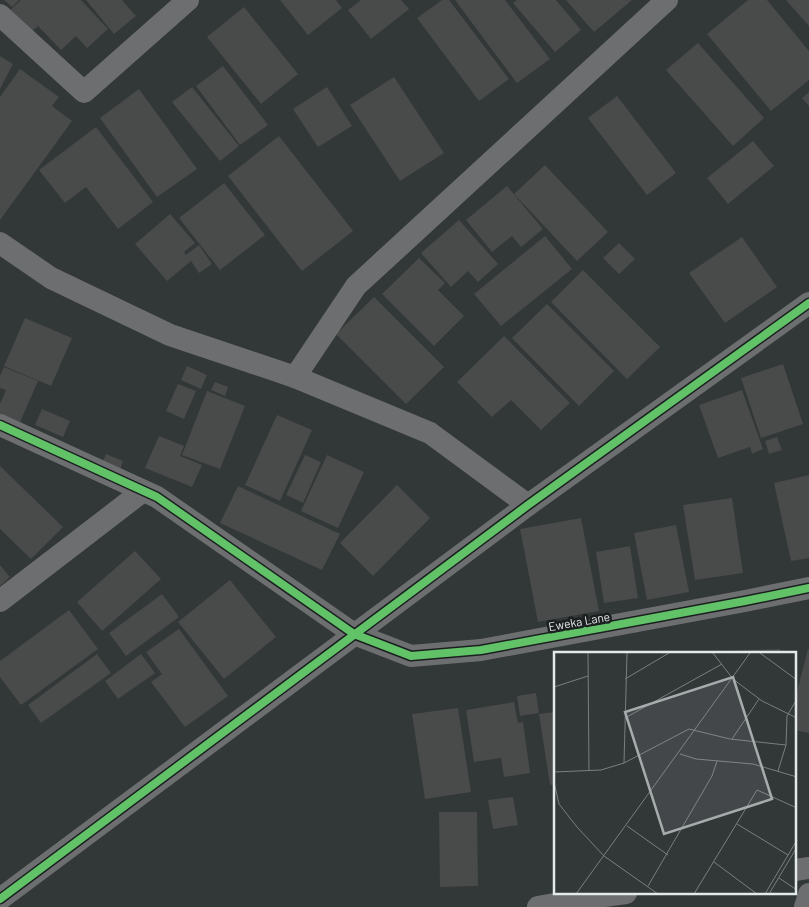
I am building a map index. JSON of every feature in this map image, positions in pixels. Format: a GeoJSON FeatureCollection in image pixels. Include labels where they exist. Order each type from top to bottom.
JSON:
{"type":"FeatureCollection","features":[{"type":"Feature","properties":{"kind":"street"},"geometry":{"type":"LineString","coordinates":[[0,15],[84,92],[188,0]]}},
{"type":"Feature","properties":{"kind":"street"},"geometry":{"type":"LineString","coordinates":[[295,376],[356,286],[667,0]]}},
{"type":"Feature","properties":{"kind":"street"},"geometry":{"type":"LineString","coordinates":[[0,243],[51,278],[170,335],[295,376],[430,433],[528,505]]}},
{"type":"Feature","properties":{"kind":"street"},"geometry":{"type":"LineString","coordinates":[[2,900],[528,505],[809,303]]}},
{"type":"Feature","properties":{"kind":"street","name":"Eweka Lane"},"geometry":{"type":"LineString","coordinates":[[0,425],[157,497],[354,634],[411,656],[481,650],[809,588]]}},
{"type":"Feature","properties":{"kind":"street"},"geometry":{"type":"LineString","coordinates":[[0,602],[143,491]]}},
{"type":"Feature","properties":{"kind":"street"},"geometry":{"type":"LineString","coordinates":[[796,870],[809,868]]}},
{"type":"Feature","properties":{"kind":"street"},"geometry":{"type":"LineString","coordinates":[[538,907],[619,894]]}},
{"type":"Feature","properties":{"kind":"street"},"geometry":{"type":"LineString","coordinates":[[805,907],[809,894]]}},
{"type":"Feature","properties":{"kind":"building"},"geometry":{"type":"Polygon","coordinates":[[[4,0],[19,0],[12,7],[4,0]]]}},
{"type":"Feature","properties":{"kind":"building"},"geometry":{"type":"Polygon","coordinates":[[[21,0],[81,0],[108,29],[87,48],[76,36],[61,50],[38,26],[31,32],[10,10],[21,0]]]}},
{"type":"Feature","properties":{"kind":"building"},"geometry":{"type":"Polygon","coordinates":[[[86,0],[122,0],[136,16],[114,34],[86,0]]]}},
{"type":"Feature","properties":{"kind":"building"},"geometry":{"type":"Polygon","coordinates":[[[280,0],[336,0],[342,8],[308,35],[280,0]]]}},
{"type":"Feature","properties":{"kind":"building"},"geometry":{"type":"Polygon","coordinates":[[[361,0],[401,0],[409,9],[371,39],[348,10],[361,0]]]}},
{"type":"Feature","properties":{"kind":"building"},"geometry":{"type":"Polygon","coordinates":[[[442,0],[449,0],[509,79],[479,101],[417,18],[442,0]]]}},
{"type":"Feature","properties":{"kind":"building"},"geometry":{"type":"Polygon","coordinates":[[[455,0],[505,0],[550,59],[517,83],[455,0]]]}},
{"type":"Feature","properties":{"kind":"building"},"geometry":{"type":"Polygon","coordinates":[[[517,0],[556,0],[581,30],[555,52],[513,3],[517,0]]]}},
{"type":"Feature","properties":{"kind":"building"},"geometry":{"type":"Polygon","coordinates":[[[566,0],[632,0],[594,32],[566,0]]]}},
{"type":"Feature","properties":{"kind":"building"},"geometry":{"type":"Polygon","coordinates":[[[748,0],[767,0],[809,51],[809,80],[771,111],[707,34],[748,0]]]}},
{"type":"Feature","properties":{"kind":"building"},"geometry":{"type":"Polygon","coordinates":[[[786,0],[809,0],[809,26],[786,0]]]}},
{"type":"Feature","properties":{"kind":"building"},"geometry":{"type":"Polygon","coordinates":[[[244,7],[298,74],[261,104],[207,37],[244,7]]]}},
{"type":"Feature","properties":{"kind":"building"},"geometry":{"type":"Polygon","coordinates":[[[698,43],[764,118],[733,146],[666,70],[698,43]]]}},
{"type":"Feature","properties":{"kind":"building"},"geometry":{"type":"Polygon","coordinates":[[[0,56],[13,64],[0,89],[0,56]]]}},
{"type":"Feature","properties":{"kind":"building"},"geometry":{"type":"Polygon","coordinates":[[[223,66],[268,125],[240,145],[196,86],[223,66]]]}},
{"type":"Feature","properties":{"kind":"building"},"geometry":{"type":"Polygon","coordinates":[[[20,69],[59,97],[52,106],[72,121],[0,220],[0,97],[20,69]]]}},
{"type":"Feature","properties":{"kind":"building"},"geometry":{"type":"Polygon","coordinates":[[[394,77],[444,153],[400,181],[350,105],[394,77]]]}},
{"type":"Feature","properties":{"kind":"building"},"geometry":{"type":"Polygon","coordinates":[[[192,87],[239,146],[220,161],[172,102],[192,87]]]}},
{"type":"Feature","properties":{"kind":"building"},"geometry":{"type":"Polygon","coordinates":[[[327,87],[352,126],[318,147],[293,109],[327,87]]]}},
{"type":"Feature","properties":{"kind":"building"},"geometry":{"type":"Polygon","coordinates":[[[139,89],[197,169],[157,197],[100,118],[139,89]]]}},
{"type":"Feature","properties":{"kind":"building"},"geometry":{"type":"Polygon","coordinates":[[[809,92],[809,106],[802,98],[809,92]]]}},
{"type":"Feature","properties":{"kind":"building"},"geometry":{"type":"Polygon","coordinates":[[[617,96],[676,173],[647,195],[588,118],[617,96]]]}},
{"type":"Feature","properties":{"kind":"building"},"geometry":{"type":"Polygon","coordinates":[[[96,127],[153,202],[118,229],[86,187],[65,203],[39,170],[96,127]]]}},
{"type":"Feature","properties":{"kind":"building"},"geometry":{"type":"Polygon","coordinates":[[[279,136],[353,231],[302,271],[228,176],[279,136]]]}},
{"type":"Feature","properties":{"kind":"building"},"geometry":{"type":"Polygon","coordinates":[[[753,141],[774,166],[728,204],[707,178],[753,141]]]}},
{"type":"Feature","properties":{"kind":"building"},"geometry":{"type":"Polygon","coordinates":[[[545,165],[608,232],[577,261],[514,194],[545,165]]]}},
{"type":"Feature","properties":{"kind":"building"},"geometry":{"type":"Polygon","coordinates":[[[224,183],[265,235],[220,270],[179,218],[224,183]]]}},
{"type":"Feature","properties":{"kind":"building"},"geometry":{"type":"Polygon","coordinates":[[[507,186],[543,229],[521,247],[512,236],[492,252],[466,220],[507,186]]]}},
{"type":"Feature","properties":{"kind":"building"},"geometry":{"type":"Polygon","coordinates":[[[170,214],[195,243],[184,252],[186,255],[199,245],[212,264],[199,273],[191,261],[167,281],[135,244],[170,214]]]}},
{"type":"Feature","properties":{"kind":"building"},"geometry":{"type":"Polygon","coordinates":[[[459,220],[498,264],[478,282],[468,271],[451,287],[421,253],[459,220]]]}},
{"type":"Feature","properties":{"kind":"building"},"geometry":{"type":"Polygon","coordinates":[[[545,236],[572,269],[501,326],[474,294],[545,236]]]}},
{"type":"Feature","properties":{"kind":"building"},"geometry":{"type":"Polygon","coordinates":[[[742,237],[777,287],[725,323],[689,273],[742,237]]]}},
{"type":"Feature","properties":{"kind":"building"},"geometry":{"type":"Polygon","coordinates":[[[619,243],[635,259],[619,274],[603,258],[619,243]]]}},
{"type":"Feature","properties":{"kind":"building"},"geometry":{"type":"Polygon","coordinates":[[[419,258],[445,283],[438,290],[464,316],[434,346],[382,294],[419,258]]]}},
{"type":"Feature","properties":{"kind":"building"},"geometry":{"type":"Polygon","coordinates":[[[583,270],[660,347],[627,379],[551,302],[583,270]]]}},
{"type":"Feature","properties":{"kind":"building"},"geometry":{"type":"Polygon","coordinates":[[[374,297],[444,367],[406,404],[336,334],[374,297]]]}},
{"type":"Feature","properties":{"kind":"building"},"geometry":{"type":"Polygon","coordinates":[[[547,304],[614,371],[579,406],[512,338],[547,304]]]}},
{"type":"Feature","properties":{"kind":"building"},"geometry":{"type":"Polygon","coordinates":[[[25,318],[72,338],[51,386],[4,366],[25,318]]]}},
{"type":"Feature","properties":{"kind":"building"},"geometry":{"type":"Polygon","coordinates":[[[504,336],[570,403],[541,430],[511,400],[492,417],[457,382],[504,336]]]}},
{"type":"Feature","properties":{"kind":"building"},"geometry":{"type":"Polygon","coordinates":[[[783,364],[803,424],[761,438],[741,378],[783,364]]]}},
{"type":"Feature","properties":{"kind":"building"},"geometry":{"type":"Polygon","coordinates":[[[187,366],[207,375],[201,389],[181,380],[187,366]]]}},
{"type":"Feature","properties":{"kind":"building"},"geometry":{"type":"Polygon","coordinates":[[[4,367],[38,381],[20,422],[0,414],[0,404],[6,390],[0,388],[0,376],[4,367]]]}},
{"type":"Feature","properties":{"kind":"building"},"geometry":{"type":"Polygon","coordinates":[[[215,382],[228,387],[225,396],[211,390],[215,382]]]}},
{"type":"Feature","properties":{"kind":"building"},"geometry":{"type":"Polygon","coordinates":[[[178,384],[196,391],[184,419],[166,411],[178,384]]]}},
{"type":"Feature","properties":{"kind":"building"},"geometry":{"type":"Polygon","coordinates":[[[742,390],[763,449],[752,454],[750,447],[718,458],[699,405],[742,390]]]}},
{"type":"Feature","properties":{"kind":"building"},"geometry":{"type":"Polygon","coordinates":[[[207,391],[245,406],[220,469],[182,455],[207,391]]]}},
{"type":"Feature","properties":{"kind":"building"},"geometry":{"type":"Polygon","coordinates":[[[42,409],[70,421],[63,437],[35,425],[42,409]]]}},
{"type":"Feature","properties":{"kind":"building"},"geometry":{"type":"Polygon","coordinates":[[[277,415],[312,430],[280,501],[245,485],[277,415]]]}},
{"type":"Feature","properties":{"kind":"building"},"geometry":{"type":"Polygon","coordinates":[[[159,436],[184,446],[180,456],[202,465],[192,487],[145,468],[159,436]]]}},
{"type":"Feature","properties":{"kind":"building"},"geometry":{"type":"Polygon","coordinates":[[[777,437],[782,450],[769,454],[765,441],[777,437]]]}},
{"type":"Feature","properties":{"kind":"building"},"geometry":{"type":"Polygon","coordinates":[[[106,454],[123,461],[120,470],[102,463],[106,454]]]}},
{"type":"Feature","properties":{"kind":"building"},"geometry":{"type":"Polygon","coordinates":[[[305,455],[321,462],[303,503],[286,495],[305,455]]]}},
{"type":"Feature","properties":{"kind":"building"},"geometry":{"type":"Polygon","coordinates":[[[327,455],[364,472],[338,528],[301,511],[327,455]]]}},
{"type":"Feature","properties":{"kind":"building"},"geometry":{"type":"Polygon","coordinates":[[[0,466],[63,527],[31,559],[0,529],[0,466]]]}},
{"type":"Feature","properties":{"kind":"building"},"geometry":{"type":"Polygon","coordinates":[[[809,475],[809,558],[791,561],[774,483],[809,475]]]}},
{"type":"Feature","properties":{"kind":"building"},"geometry":{"type":"Polygon","coordinates":[[[397,485],[430,518],[373,576],[340,543],[397,485]]]}},
{"type":"Feature","properties":{"kind":"building"},"geometry":{"type":"Polygon","coordinates":[[[238,486],[340,534],[322,570],[220,523],[238,486]]]}},
{"type":"Feature","properties":{"kind":"building"},"geometry":{"type":"Polygon","coordinates":[[[732,498],[743,573],[695,580],[683,505],[732,498]]]}},
{"type":"Feature","properties":{"kind":"building"},"geometry":{"type":"Polygon","coordinates":[[[581,518],[599,611],[538,622],[520,529],[581,518]]]}},
{"type":"Feature","properties":{"kind":"building"},"geometry":{"type":"Polygon","coordinates":[[[676,525],[689,592],[647,600],[634,533],[676,525]]]}},
{"type":"Feature","properties":{"kind":"building"},"geometry":{"type":"Polygon","coordinates":[[[630,546],[638,598],[604,603],[596,552],[630,546]]]}},
{"type":"Feature","properties":{"kind":"building"},"geometry":{"type":"Polygon","coordinates":[[[135,551],[161,579],[102,631],[77,602],[135,551]]]}},
{"type":"Feature","properties":{"kind":"building"},"geometry":{"type":"Polygon","coordinates":[[[0,565],[10,577],[0,586],[0,565]]]}},
{"type":"Feature","properties":{"kind":"building"},"geometry":{"type":"Polygon","coordinates":[[[230,580],[276,637],[224,679],[178,622],[230,580]]]}},
{"type":"Feature","properties":{"kind":"building"},"geometry":{"type":"Polygon","coordinates":[[[162,594],[179,617],[126,656],[109,633],[162,594]]]}},
{"type":"Feature","properties":{"kind":"building"},"geometry":{"type":"Polygon","coordinates":[[[69,610],[98,649],[21,705],[0,677],[0,661],[69,610]]]}},
{"type":"Feature","properties":{"kind":"building"},"geometry":{"type":"Polygon","coordinates":[[[179,629],[228,696],[185,727],[151,682],[162,674],[146,652],[179,629]]]}},
{"type":"Feature","properties":{"kind":"building"},"geometry":{"type":"Polygon","coordinates":[[[780,649],[781,652],[732,652],[780,649]]]}},
{"type":"Feature","properties":{"kind":"building"},"geometry":{"type":"Polygon","coordinates":[[[809,649],[809,733],[796,730],[796,695],[809,649]]]}},
{"type":"Feature","properties":{"kind":"building"},"geometry":{"type":"Polygon","coordinates":[[[97,654],[111,673],[41,723],[28,705],[97,654]]]}},
{"type":"Feature","properties":{"kind":"building"},"geometry":{"type":"Polygon","coordinates":[[[141,654],[155,673],[118,699],[105,681],[141,654]]]}},
{"type":"Feature","properties":{"kind":"building"},"geometry":{"type":"Polygon","coordinates":[[[536,693],[539,713],[520,716],[517,696],[536,693]]]}},
{"type":"Feature","properties":{"kind":"building"},"geometry":{"type":"Polygon","coordinates":[[[514,702],[518,723],[523,722],[530,773],[504,777],[501,758],[474,762],[466,710],[514,702]]]}},
{"type":"Feature","properties":{"kind":"building"},"geometry":{"type":"Polygon","coordinates":[[[458,708],[471,792],[425,799],[412,714],[458,708]]]}},
{"type":"Feature","properties":{"kind":"building"},"geometry":{"type":"Polygon","coordinates":[[[554,712],[554,784],[550,785],[539,714],[554,712]]]}},
{"type":"Feature","properties":{"kind":"building"},"geometry":{"type":"Polygon","coordinates":[[[513,797],[518,825],[493,829],[488,800],[513,797]]]}},
{"type":"Feature","properties":{"kind":"building"},"geometry":{"type":"Polygon","coordinates":[[[439,812],[477,812],[478,886],[440,887],[439,812]]]}},
{"type":"Feature","properties":{"kind":"cycle path"},"geometry":{"type":"LineString","coordinates":[[0,899],[528,505],[809,303]]}},
{"type":"Feature","properties":{"kind":"cycle path"},"geometry":{"type":"LineString","coordinates":[[0,425],[157,497],[354,634],[411,656],[481,650],[809,588]]}}]}
